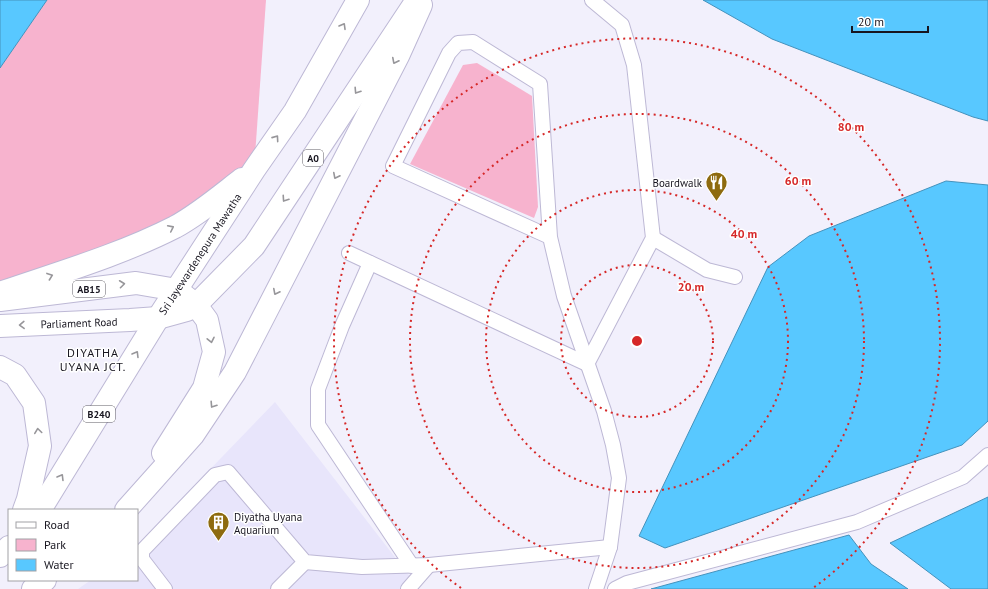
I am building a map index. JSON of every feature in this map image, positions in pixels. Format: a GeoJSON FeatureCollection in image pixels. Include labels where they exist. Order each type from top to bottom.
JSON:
{"type":"FeatureCollection","features":[{"type":"Feature","properties":{"kind":"main road","name":"Sri Jayewardenepura Mawatha"},"geometry":{"type":"LineString","coordinates":[[158,318],[254,170],[295,111],[358,0]]}},
{"type":"Feature","properties":{"kind":"main road","name":"Sri Jayewardenepura Mawatha"},"geometry":{"type":"LineString","coordinates":[[158,318],[187,310],[196,305],[254,246],[417,0]]}},
{"type":"Feature","properties":{"kind":"main road"},"geometry":{"type":"LineString","coordinates":[[128,508],[193,435],[235,372],[398,56],[423,0]]}},
{"type":"Feature","properties":{"kind":"main road"},"geometry":{"type":"LineString","coordinates":[[0,293],[123,250],[174,227],[196,214],[254,170]]}},
{"type":"Feature","properties":{"kind":"main road","name":"AB15"},"geometry":{"type":"LineString","coordinates":[[0,300],[136,283],[177,290]]}},
{"type":"Feature","properties":{"kind":"main road"},"geometry":{"type":"LineString","coordinates":[[128,508],[204,388],[214,352],[207,320],[196,305],[177,290]]}},
{"type":"Feature","properties":{"kind":"main road","name":"Parliament Road"},"geometry":{"type":"LineString","coordinates":[[0,326],[158,318]]}},
{"type":"Feature","properties":{"kind":"main road","name":"B240"},"geometry":{"type":"LineString","coordinates":[[41,509],[158,318]]}},
{"type":"Feature","properties":{"kind":"main road"},"geometry":{"type":"LineString","coordinates":[[0,367],[15,375],[34,403],[40,446],[28,500],[24,509]]}},
{"type":"Feature","properties":{"kind":"main road"},"geometry":{"type":"LineString","coordinates":[[0,556],[8,548]]}},
{"type":"Feature","properties":{"kind":"main road"},"geometry":{"type":"LineString","coordinates":[[33,589],[44,581]]}},
{"type":"Feature","properties":{"kind":"lane"},"geometry":{"type":"LineString","coordinates":[[586,364],[652,238],[634,65],[622,25],[592,0]]}},
{"type":"Feature","properties":{"kind":"lane"},"geometry":{"type":"LineString","coordinates":[[550,237],[393,166],[449,53],[458,43],[473,42],[540,84],[550,237],[564,296],[586,364],[604,411],[613,445],[618,478],[610,547],[596,589]]}},
{"type":"Feature","properties":{"kind":"lane"},"geometry":{"type":"LineString","coordinates":[[652,238],[707,270],[735,277]]}},
{"type":"Feature","properties":{"kind":"lane"},"geometry":{"type":"LineString","coordinates":[[349,253],[586,364]]}},
{"type":"Feature","properties":{"kind":"lane"},"geometry":{"type":"LineString","coordinates":[[370,263],[342,326],[318,389],[318,424],[412,566]]}},
{"type":"Feature","properties":{"kind":"lane"},"geometry":{"type":"LineString","coordinates":[[615,589],[627,583],[857,522],[963,477],[988,455]]}},
{"type":"Feature","properties":{"kind":"lane"},"geometry":{"type":"LineString","coordinates":[[165,589],[142,559],[142,551],[215,475],[228,472],[305,562],[362,567],[412,566],[610,547]]}},
{"type":"Feature","properties":{"kind":"lane"},"geometry":{"type":"LineString","coordinates":[[278,589],[305,562]]}},
{"type":"Feature","properties":{"kind":"lane"},"geometry":{"type":"LineString","coordinates":[[408,589],[429,565]]}},
{"type":"Feature","properties":{"kind":"shaded area"},"geometry":{"type":"Polygon","coordinates":[[[275,402],[411,578],[400,589],[78,589],[90,581],[138,581],[138,544],[275,402]]]}},
{"type":"Feature","properties":{"kind":"green space"},"geometry":{"type":"Polygon","coordinates":[[[47,0],[266,0],[254,170],[197,214],[0,293],[0,68],[47,0]]]}},
{"type":"Feature","properties":{"kind":"green space"},"geometry":{"type":"Polygon","coordinates":[[[477,63],[532,96],[538,207],[534,218],[410,164],[463,65],[477,63]]]}},
{"type":"Feature","properties":{"kind":"water"},"geometry":{"type":"Polygon","coordinates":[[[0,0],[47,0],[0,68],[0,0]]]}},
{"type":"Feature","properties":{"kind":"water"},"geometry":{"type":"Polygon","coordinates":[[[703,0],[988,0],[988,121],[973,117],[772,39],[703,0]]]}},
{"type":"Feature","properties":{"kind":"water"},"geometry":{"type":"Polygon","coordinates":[[[946,181],[988,185],[988,421],[962,445],[665,548],[639,536],[768,267],[809,236],[946,181]]]}},
{"type":"Feature","properties":{"kind":"water"},"geometry":{"type":"Polygon","coordinates":[[[988,497],[988,589],[951,589],[890,543],[988,497]]]}},
{"type":"Feature","properties":{"kind":"water"},"geometry":{"type":"Polygon","coordinates":[[[849,535],[871,564],[908,589],[651,589],[849,535]]]}},
{"type":"Feature","properties":{"kind":"place","name":"Boardwalk"},"geometry":{"type":"Point","coordinates":[717,202]}},
{"type":"Feature","properties":{"kind":"place","name":"Diyatha Uyana Aquarium"},"geometry":{"type":"Point","coordinates":[218,542]}},
{"type":"Feature","properties":{"kind":"district","name":"DIYATHA UYANA JCT."},"geometry":{"type":"Point","coordinates":[93,359]}}]}
